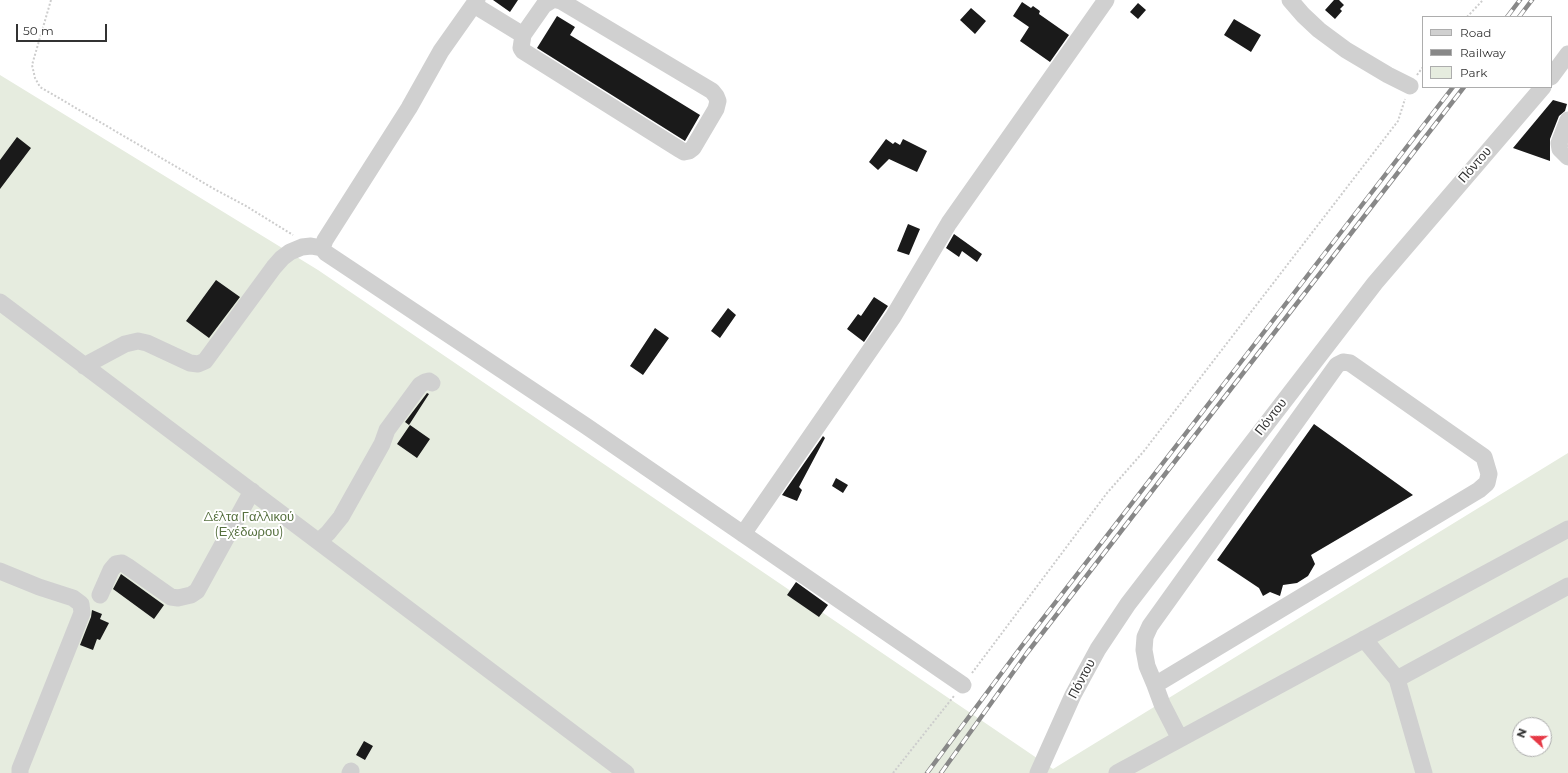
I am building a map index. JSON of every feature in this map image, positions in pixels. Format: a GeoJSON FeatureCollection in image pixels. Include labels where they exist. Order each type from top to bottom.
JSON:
{"type":"FeatureCollection","features":[{"type":"Feature","properties":{"kind":"street"},"geometry":{"type":"LineString","coordinates":[[552,0],[544,5],[523,35],[521,48],[526,53],[684,152],[693,148],[716,109],[718,101],[712,91],[557,0]]}},
{"type":"Feature","properties":{"kind":"street"},"geometry":{"type":"LineString","coordinates":[[743,534],[893,317],[949,223],[1106,0]]}},
{"type":"Feature","properties":{"kind":"street"},"geometry":{"type":"LineString","coordinates":[[1290,0],[1319,30],[1346,50],[1410,86]]}},
{"type":"Feature","properties":{"kind":"street"},"geometry":{"type":"LineString","coordinates":[[317,247],[325,240],[409,108],[441,51],[475,2],[523,35]]}},
{"type":"Feature","properties":{"kind":"street"},"geometry":{"type":"LineString","coordinates":[[1552,76],[1568,54]]}},
{"type":"Feature","properties":{"kind":"street","name":"Πόντου"},"geometry":{"type":"LineString","coordinates":[[1038,773],[1073,695],[1098,649],[1128,604],[1375,283],[1542,88]]}},
{"type":"Feature","properties":{"kind":"street"},"geometry":{"type":"LineString","coordinates":[[1568,120],[1559,143],[1560,149],[1568,157]]}},
{"type":"Feature","properties":{"kind":"street"},"geometry":{"type":"LineString","coordinates":[[84,366],[126,344],[138,341],[147,343],[190,363],[198,364],[205,361],[274,267],[290,252],[302,247],[317,247],[512,375],[962,685]]}},
{"type":"Feature","properties":{"kind":"street"},"geometry":{"type":"LineString","coordinates":[[0,302],[626,773]]}},
{"type":"Feature","properties":{"kind":"street"},"geometry":{"type":"LineString","coordinates":[[1155,685],[1479,490],[1487,483],[1489,474],[1484,457],[1350,363],[1344,362],[1337,365],[1150,626],[1145,637],[1144,650],[1147,666],[1162,704],[1180,739]]}},
{"type":"Feature","properties":{"kind":"street"},"geometry":{"type":"LineString","coordinates":[[319,541],[328,533],[341,517],[382,444],[387,430],[420,385],[424,382],[430,381],[432,383]]}},
{"type":"Feature","properties":{"kind":"street"},"geometry":{"type":"LineString","coordinates":[[100,595],[111,570],[116,564],[122,563],[171,598],[191,595],[197,591],[252,491]]}},
{"type":"Feature","properties":{"kind":"street"},"geometry":{"type":"LineString","coordinates":[[1117,773],[1568,529]]}},
{"type":"Feature","properties":{"kind":"street"},"geometry":{"type":"LineString","coordinates":[[0,571],[39,587],[73,598],[81,604],[82,613],[20,769],[20,773]]}},
{"type":"Feature","properties":{"kind":"street"},"geometry":{"type":"LineString","coordinates":[[1397,679],[1568,586]]}},
{"type":"Feature","properties":{"kind":"street"},"geometry":{"type":"LineString","coordinates":[[1364,639],[1397,679],[1424,773]]}},
{"type":"Feature","properties":{"kind":"path"},"geometry":{"type":"LineString","coordinates":[[51,0],[32,65],[35,78],[40,86],[47,92],[317,247]]}},
{"type":"Feature","properties":{"kind":"path"},"geometry":{"type":"LineString","coordinates":[[1468,16],[1483,0]]}},
{"type":"Feature","properties":{"kind":"path"},"geometry":{"type":"LineString","coordinates":[[892,773],[962,685],[1107,493],[1149,445],[1244,319],[1398,121],[1410,86],[1422,68]]}},
{"type":"Feature","properties":{"kind":"green space","name":"Δέλτα Γαλλικού (Εχέδωρου)"},"geometry":{"type":"Polygon","coordinates":[[[0,75],[318,270],[1053,769],[1568,453],[1568,773],[0,773],[0,75]]]}},
{"type":"Feature","properties":{"kind":"building"},"geometry":{"type":"Polygon","coordinates":[[[493,0],[518,0],[510,12],[493,0]]]}},
{"type":"Feature","properties":{"kind":"building"},"geometry":{"type":"Polygon","coordinates":[[[1334,0],[1339,0],[1344,5],[1340,9],[1342,11],[1335,19],[1325,10],[1334,0]]]}},
{"type":"Feature","properties":{"kind":"building"},"geometry":{"type":"Polygon","coordinates":[[[1022,2],[1031,8],[1033,6],[1040,11],[1039,14],[1069,35],[1050,62],[1020,41],[1029,27],[1013,16],[1022,2]]]}},
{"type":"Feature","properties":{"kind":"building"},"geometry":{"type":"Polygon","coordinates":[[[1138,3],[1146,10],[1138,19],[1130,12],[1138,3]]]}},
{"type":"Feature","properties":{"kind":"building"},"geometry":{"type":"Polygon","coordinates":[[[971,8],[986,21],[975,34],[960,20],[971,8]]]}},
{"type":"Feature","properties":{"kind":"building"},"geometry":{"type":"Polygon","coordinates":[[[557,16],[575,27],[570,35],[700,115],[685,141],[537,48],[557,16]]]}},
{"type":"Feature","properties":{"kind":"building"},"geometry":{"type":"Polygon","coordinates":[[[1234,19],[1261,35],[1251,52],[1224,35],[1234,19]]]}},
{"type":"Feature","properties":{"kind":"building"},"geometry":{"type":"Polygon","coordinates":[[[1553,100],[1567,104],[1565,111],[1559,116],[1550,139],[1550,161],[1513,148],[1553,100]]]}},
{"type":"Feature","properties":{"kind":"building"},"geometry":{"type":"Polygon","coordinates":[[[17,137],[31,148],[0,189],[0,160],[17,137]]]}},
{"type":"Feature","properties":{"kind":"building"},"geometry":{"type":"Polygon","coordinates":[[[886,139],[893,144],[895,142],[900,145],[903,139],[927,151],[917,172],[889,159],[878,170],[869,162],[886,139]]]}},
{"type":"Feature","properties":{"kind":"building"},"geometry":{"type":"Polygon","coordinates":[[[908,224],[920,229],[909,255],[897,251],[908,224]]]}},
{"type":"Feature","properties":{"kind":"building"},"geometry":{"type":"Polygon","coordinates":[[[954,234],[982,254],[977,262],[962,251],[959,257],[946,248],[954,234]]]}},
{"type":"Feature","properties":{"kind":"building"},"geometry":{"type":"Polygon","coordinates":[[[216,280],[240,297],[209,338],[186,321],[216,280]]]}},
{"type":"Feature","properties":{"kind":"building"},"geometry":{"type":"Polygon","coordinates":[[[874,297],[888,306],[864,342],[847,329],[858,314],[861,316],[874,297]]]}},
{"type":"Feature","properties":{"kind":"building"},"geometry":{"type":"Polygon","coordinates":[[[728,308],[736,315],[720,338],[711,331],[728,308]]]}},
{"type":"Feature","properties":{"kind":"building"},"geometry":{"type":"Polygon","coordinates":[[[655,328],[669,338],[643,375],[630,366],[655,328]]]}},
{"type":"Feature","properties":{"kind":"building"},"geometry":{"type":"Polygon","coordinates":[[[427,393],[429,394],[409,425],[405,422],[427,393]]]}},
{"type":"Feature","properties":{"kind":"building"},"geometry":{"type":"Polygon","coordinates":[[[1314,424],[1413,495],[1311,555],[1315,564],[1308,576],[1297,583],[1283,585],[1280,596],[1270,592],[1263,596],[1259,588],[1217,560],[1314,424]]]}},
{"type":"Feature","properties":{"kind":"building"},"geometry":{"type":"Polygon","coordinates":[[[410,425],[430,439],[417,458],[397,444],[410,425]]]}},
{"type":"Feature","properties":{"kind":"building"},"geometry":{"type":"Polygon","coordinates":[[[823,436],[825,438],[799,487],[802,490],[797,501],[782,495],[823,436]]]}},
{"type":"Feature","properties":{"kind":"building"},"geometry":{"type":"Polygon","coordinates":[[[836,478],[848,485],[843,493],[832,486],[836,478]]]}},
{"type":"Feature","properties":{"kind":"building"},"geometry":{"type":"Polygon","coordinates":[[[121,574],[164,605],[154,619],[113,589],[121,574]]]}},
{"type":"Feature","properties":{"kind":"building"},"geometry":{"type":"Polygon","coordinates":[[[796,582],[828,605],[819,617],[787,595],[796,582]]]}},
{"type":"Feature","properties":{"kind":"building"},"geometry":{"type":"Polygon","coordinates":[[[92,610],[102,614],[100,619],[109,623],[100,640],[97,639],[93,650],[80,645],[91,617],[92,610]]]}},
{"type":"Feature","properties":{"kind":"building"},"geometry":{"type":"Polygon","coordinates":[[[364,741],[373,746],[365,760],[356,755],[364,741]]]}},
{"type":"Feature","properties":{"kind":"railway"},"geometry":{"type":"LineString","coordinates":[[1508,16],[1520,0]]}},
{"type":"Feature","properties":{"kind":"railway"},"geometry":{"type":"LineString","coordinates":[[1520,16],[1532,0]]}},
{"type":"Feature","properties":{"kind":"railway"},"geometry":{"type":"LineString","coordinates":[[927,773],[1021,647],[1452,88]]}},
{"type":"Feature","properties":{"kind":"railway"},"geometry":{"type":"LineString","coordinates":[[941,773],[1027,653],[1463,88]]}}]}
